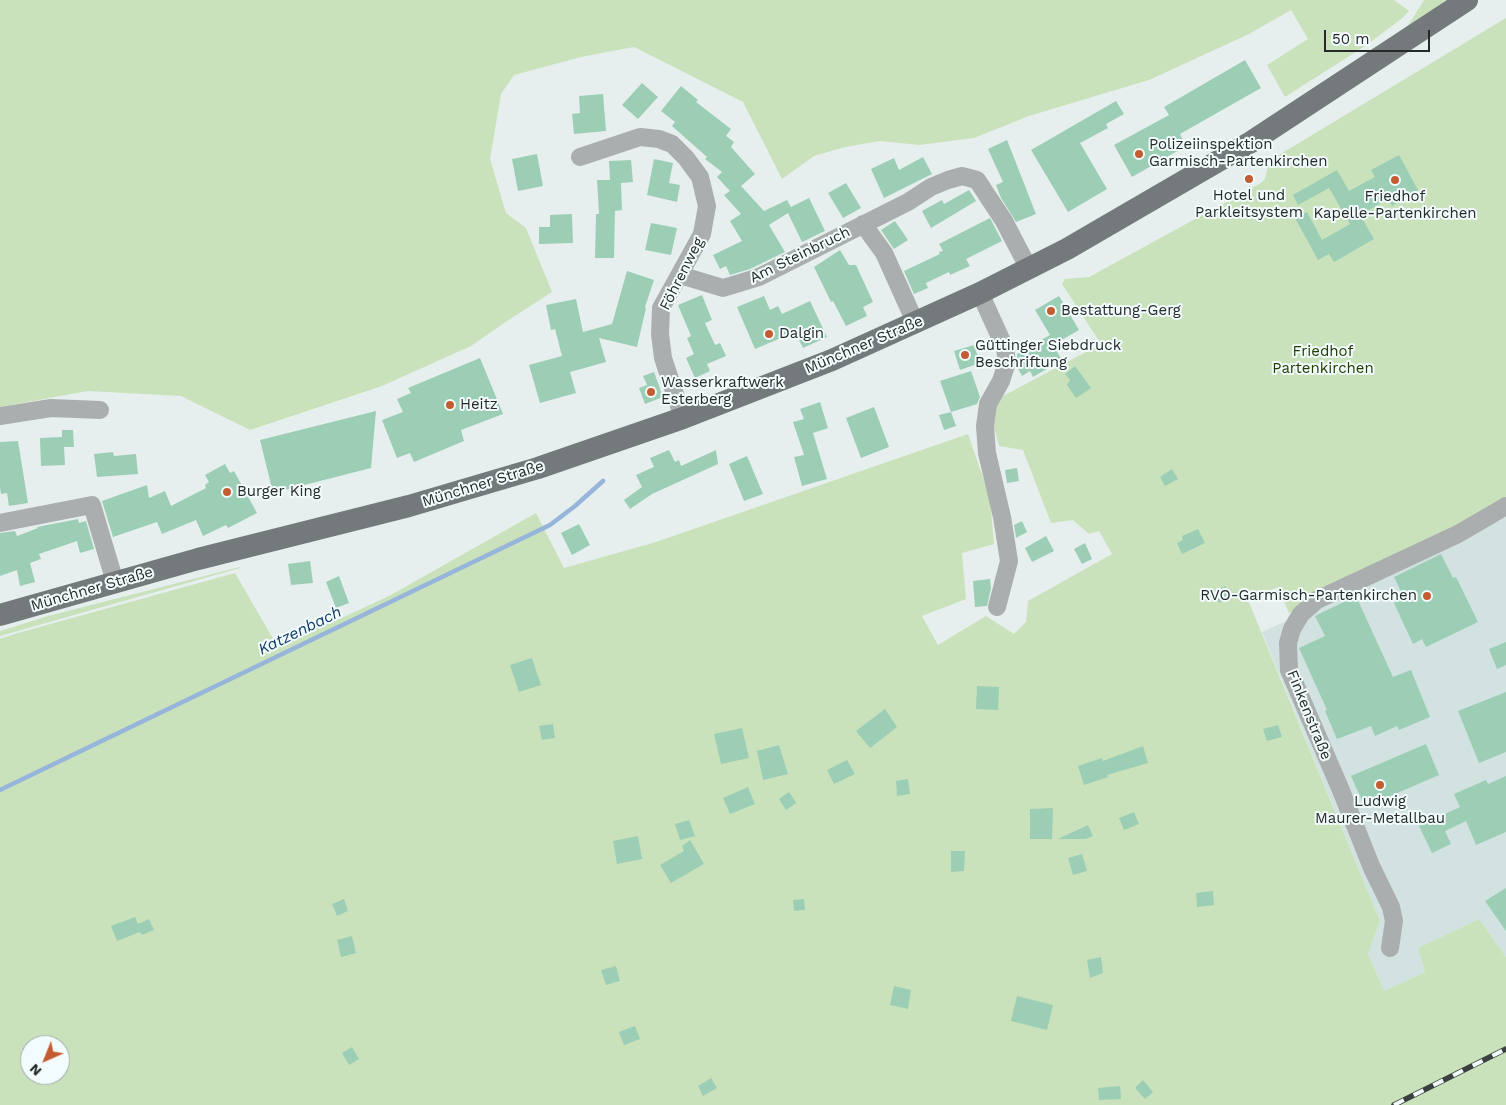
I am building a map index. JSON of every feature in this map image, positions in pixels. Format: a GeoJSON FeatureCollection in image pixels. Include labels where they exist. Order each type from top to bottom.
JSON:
{"type":"FeatureCollection","features":[{"type":"Feature","properties":{"kind":"main road","name":"Münchner Straße"},"geometry":{"type":"LineString","coordinates":[[0,615],[198,559],[409,506],[538,468],[683,418],[832,360],[980,294],[1160,196],[1251,142],[1467,0]]}},
{"type":"Feature","properties":{"kind":"street","name":"Föhrenweg"},"geometry":{"type":"LineString","coordinates":[[580,157],[640,137],[658,139],[672,144],[686,158],[700,178],[707,206],[702,234],[661,308],[660,334],[663,358],[683,418]]}},
{"type":"Feature","properties":{"kind":"street","name":"Am Steinbruch"},"geometry":{"type":"LineString","coordinates":[[680,275],[723,288],[759,277],[908,202],[931,187],[962,176],[977,180],[1004,221],[1029,269]]}},
{"type":"Feature","properties":{"kind":"street","name":"Am Steinbruch"},"geometry":{"type":"LineString","coordinates":[[863,224],[884,253],[916,324]]}},
{"type":"Feature","properties":{"kind":"street"},"geometry":{"type":"LineString","coordinates":[[980,294],[1005,348],[1007,362],[988,404],[985,426],[986,454],[1002,517],[1009,561],[997,608]]}},
{"type":"Feature","properties":{"kind":"street"},"geometry":{"type":"LineString","coordinates":[[0,416],[51,408],[100,410]]}},
{"type":"Feature","properties":{"kind":"street"},"geometry":{"type":"LineString","coordinates":[[0,524],[92,505],[115,582]]}},
{"type":"Feature","properties":{"kind":"street","name":"Finkenstraße"},"geometry":{"type":"LineString","coordinates":[[1390,948],[1394,921],[1391,908],[1372,868],[1288,670],[1288,643],[1292,629],[1301,614],[1317,600],[1458,534],[1506,506]]}},
{"type":"Feature","properties":{"kind":"shaded area"},"geometry":{"type":"Polygon","coordinates":[[[1506,517],[1506,957],[1479,919],[1418,948],[1425,972],[1384,991],[1368,954],[1380,921],[1262,632],[1459,542],[1506,517]]]}},
{"type":"Feature","properties":{"kind":"green space"},"geometry":{"type":"Polygon","coordinates":[[[0,0],[1394,0],[1409,11],[1365,46],[1285,97],[1267,65],[1308,39],[1291,10],[1247,35],[1149,80],[1029,116],[974,138],[919,145],[880,141],[845,147],[814,156],[782,179],[743,102],[634,47],[581,57],[514,75],[501,94],[490,159],[506,213],[526,228],[552,292],[471,346],[382,386],[250,430],[181,396],[88,391],[0,407],[0,0]]]}},
{"type":"Feature","properties":{"kind":"green space"},"geometry":{"type":"Polygon","coordinates":[[[1424,0],[1446,0],[1407,27],[1424,0]]]}},
{"type":"Feature","properties":{"kind":"green space","name":"Friedhof Partenkirchen"},"geometry":{"type":"Polygon","coordinates":[[[1506,18],[1506,502],[1289,613],[1278,587],[1248,600],[1380,921],[1368,954],[1384,991],[1425,972],[1418,948],[1479,919],[1506,957],[1506,1105],[0,1105],[0,639],[235,573],[275,642],[346,616],[389,596],[536,513],[564,568],[656,542],[968,434],[990,498],[994,544],[962,553],[966,599],[922,616],[938,645],[986,616],[1014,634],[1026,622],[1028,601],[1112,554],[1099,531],[1089,534],[1073,520],[1051,523],[1023,450],[999,446],[988,404],[1101,344],[1062,284],[1065,279],[1089,277],[1261,183],[1265,179],[1269,161],[1506,18]]]}},
{"type":"Feature","properties":{"kind":"green space"},"geometry":{"type":"Polygon","coordinates":[[[240,567],[0,636],[0,631],[48,616],[240,567]]]}},
{"type":"Feature","properties":{"kind":"building"},"geometry":{"type":"Polygon","coordinates":[[[1245,60],[1261,88],[1180,134],[1186,146],[1132,177],[1114,145],[1169,115],[1164,107],[1245,60]]]}},
{"type":"Feature","properties":{"kind":"building"},"geometry":{"type":"Polygon","coordinates":[[[642,83],[658,97],[638,119],[622,105],[642,83]]]}},
{"type":"Feature","properties":{"kind":"building"},"geometry":{"type":"Polygon","coordinates":[[[681,86],[698,100],[696,102],[731,129],[726,136],[734,142],[731,147],[755,174],[741,186],[764,211],[787,200],[791,207],[809,198],[825,231],[802,242],[788,213],[769,225],[785,252],[750,269],[730,275],[726,266],[720,269],[713,255],[742,241],[730,221],[741,214],[724,195],[730,191],[717,177],[722,172],[705,159],[707,157],[672,126],[675,122],[661,111],[681,86]]]}},
{"type":"Feature","properties":{"kind":"building"},"geometry":{"type":"Polygon","coordinates":[[[603,94],[606,131],[574,134],[572,114],[580,113],[579,96],[603,94]]]}},
{"type":"Feature","properties":{"kind":"building"},"geometry":{"type":"Polygon","coordinates":[[[1116,101],[1124,114],[1106,124],[1108,128],[1080,143],[1107,189],[1068,212],[1031,150],[1116,101]]]}},
{"type":"Feature","properties":{"kind":"building"},"geometry":{"type":"Polygon","coordinates":[[[1007,140],[1036,214],[1016,222],[1001,198],[996,185],[1003,182],[988,149],[1007,140]]]}},
{"type":"Feature","properties":{"kind":"building"},"geometry":{"type":"Polygon","coordinates":[[[537,154],[543,186],[518,191],[512,159],[537,154]]]}},
{"type":"Feature","properties":{"kind":"building"},"geometry":{"type":"Polygon","coordinates":[[[1399,155],[1418,190],[1392,206],[1388,199],[1360,215],[1374,239],[1334,262],[1329,254],[1318,260],[1295,218],[1307,212],[1322,240],[1350,224],[1329,188],[1298,205],[1293,195],[1337,170],[1349,191],[1375,177],[1371,170],[1399,155]]]}},
{"type":"Feature","properties":{"kind":"building"},"geometry":{"type":"Polygon","coordinates":[[[923,157],[932,174],[884,198],[871,169],[894,158],[899,170],[923,157]]]}},
{"type":"Feature","properties":{"kind":"building"},"geometry":{"type":"Polygon","coordinates":[[[654,159],[673,163],[669,183],[680,185],[677,202],[647,195],[654,159]]]}},
{"type":"Feature","properties":{"kind":"building"},"geometry":{"type":"Polygon","coordinates":[[[631,160],[633,182],[621,183],[622,210],[615,211],[614,258],[595,258],[596,214],[599,214],[597,180],[610,180],[609,161],[631,160]]]}},
{"type":"Feature","properties":{"kind":"building"},"geometry":{"type":"Polygon","coordinates":[[[846,183],[861,208],[843,218],[828,193],[846,183]]]}},
{"type":"Feature","properties":{"kind":"building"},"geometry":{"type":"Polygon","coordinates":[[[969,190],[976,201],[931,228],[922,211],[942,200],[944,204],[969,190]]]}},
{"type":"Feature","properties":{"kind":"building"},"geometry":{"type":"Polygon","coordinates":[[[572,214],[573,243],[539,244],[539,227],[550,227],[550,215],[572,214]]]}},
{"type":"Feature","properties":{"kind":"building"},"geometry":{"type":"Polygon","coordinates":[[[990,218],[1002,241],[966,259],[970,266],[950,275],[949,272],[926,283],[928,288],[914,294],[904,271],[940,254],[939,252],[943,251],[939,244],[990,218]]]}},
{"type":"Feature","properties":{"kind":"building"},"geometry":{"type":"Polygon","coordinates":[[[895,221],[908,240],[894,249],[881,230],[895,221]]]}},
{"type":"Feature","properties":{"kind":"building"},"geometry":{"type":"Polygon","coordinates":[[[651,223],[677,228],[671,255],[645,250],[651,223]]]}},
{"type":"Feature","properties":{"kind":"building"},"geometry":{"type":"Polygon","coordinates":[[[840,250],[849,265],[856,265],[873,302],[863,307],[867,316],[846,326],[833,301],[831,302],[814,267],[840,250]]]}},
{"type":"Feature","properties":{"kind":"building"},"geometry":{"type":"Polygon","coordinates":[[[627,271],[654,280],[645,307],[637,347],[599,338],[606,362],[570,372],[576,393],[540,403],[529,365],[562,356],[555,329],[551,330],[546,305],[576,299],[583,332],[612,324],[627,271]]]}},
{"type":"Feature","properties":{"kind":"building"},"geometry":{"type":"Polygon","coordinates":[[[702,295],[712,320],[705,323],[715,345],[720,343],[726,356],[707,364],[710,371],[695,378],[686,358],[694,354],[687,338],[691,336],[678,305],[702,295]]]}},
{"type":"Feature","properties":{"kind":"building"},"geometry":{"type":"Polygon","coordinates":[[[764,296],[770,310],[778,306],[782,314],[810,301],[827,337],[803,348],[795,332],[755,349],[737,307],[764,296]]]}},
{"type":"Feature","properties":{"kind":"building"},"geometry":{"type":"Polygon","coordinates":[[[1059,296],[1079,330],[1053,345],[1062,360],[1033,377],[1030,371],[1022,376],[1017,367],[1017,354],[1050,335],[1035,310],[1059,296]]]}},
{"type":"Feature","properties":{"kind":"building"},"geometry":{"type":"Polygon","coordinates":[[[974,345],[980,363],[960,370],[954,351],[974,345]]]}},
{"type":"Feature","properties":{"kind":"building","name":"Heitz"},"geometry":{"type":"Polygon","coordinates":[[[480,358],[503,414],[461,430],[464,441],[414,462],[410,453],[397,458],[382,420],[403,412],[397,399],[411,393],[408,388],[480,358]]]}},
{"type":"Feature","properties":{"kind":"building"},"geometry":{"type":"Polygon","coordinates":[[[1075,366],[1091,388],[1076,398],[1067,385],[1070,380],[1065,374],[1075,366]]]}},
{"type":"Feature","properties":{"kind":"building"},"geometry":{"type":"Polygon","coordinates":[[[971,371],[980,397],[977,404],[951,412],[940,381],[971,371]]]}},
{"type":"Feature","properties":{"kind":"building","name":"Wasserkraftwerk Esterberg"},"geometry":{"type":"Polygon","coordinates":[[[654,372],[663,397],[645,404],[639,388],[647,385],[643,376],[654,372]]]}},
{"type":"Feature","properties":{"kind":"building"},"geometry":{"type":"Polygon","coordinates":[[[820,402],[828,428],[813,433],[827,479],[802,486],[794,457],[804,455],[793,422],[804,419],[800,409],[820,402]]]}},
{"type":"Feature","properties":{"kind":"building"},"geometry":{"type":"Polygon","coordinates":[[[874,407],[889,447],[861,458],[846,418],[874,407]]]}},
{"type":"Feature","properties":{"kind":"building"},"geometry":{"type":"Polygon","coordinates":[[[376,411],[371,468],[273,493],[260,440],[376,411]]]}},
{"type":"Feature","properties":{"kind":"building"},"geometry":{"type":"Polygon","coordinates":[[[951,412],[956,426],[944,430],[939,415],[951,412]]]}},
{"type":"Feature","properties":{"kind":"building"},"geometry":{"type":"Polygon","coordinates":[[[62,430],[73,430],[74,447],[64,447],[65,465],[41,466],[40,438],[62,437],[62,430]]]}},
{"type":"Feature","properties":{"kind":"building"},"geometry":{"type":"Polygon","coordinates":[[[18,441],[28,503],[9,506],[7,493],[1,494],[0,487],[0,442],[18,441]]]}},
{"type":"Feature","properties":{"kind":"building"},"geometry":{"type":"Polygon","coordinates":[[[669,450],[675,462],[679,460],[681,466],[716,450],[718,464],[652,494],[630,509],[624,500],[642,487],[636,475],[654,467],[650,458],[669,450]]]}},
{"type":"Feature","properties":{"kind":"building"},"geometry":{"type":"Polygon","coordinates":[[[113,452],[114,456],[136,454],[138,474],[97,477],[94,454],[113,452]]]}},
{"type":"Feature","properties":{"kind":"building"},"geometry":{"type":"Polygon","coordinates":[[[747,456],[763,494],[744,501],[729,464],[747,456]]]}},
{"type":"Feature","properties":{"kind":"building"},"geometry":{"type":"Polygon","coordinates":[[[225,464],[230,473],[234,471],[257,513],[228,528],[226,525],[203,536],[196,520],[162,534],[157,522],[113,537],[102,501],[147,485],[149,498],[165,491],[171,506],[206,488],[205,485],[209,482],[205,475],[225,464]]]}},
{"type":"Feature","properties":{"kind":"building"},"geometry":{"type":"Polygon","coordinates":[[[1017,468],[1019,481],[1007,483],[1005,470],[1017,468]]]}},
{"type":"Feature","properties":{"kind":"building"},"geometry":{"type":"Polygon","coordinates":[[[1172,469],[1178,479],[1165,486],[1160,477],[1172,469]]]}},
{"type":"Feature","properties":{"kind":"building"},"geometry":{"type":"Polygon","coordinates":[[[78,519],[79,523],[86,521],[94,549],[80,553],[77,541],[39,554],[41,559],[30,563],[35,582],[20,586],[17,570],[0,576],[0,533],[15,531],[17,536],[37,527],[78,519]]]}},
{"type":"Feature","properties":{"kind":"building"},"geometry":{"type":"Polygon","coordinates":[[[1022,521],[1027,532],[1016,538],[1014,525],[1022,521]]]}},
{"type":"Feature","properties":{"kind":"building"},"geometry":{"type":"Polygon","coordinates":[[[579,524],[590,545],[572,555],[561,533],[579,524]]]}},
{"type":"Feature","properties":{"kind":"building"},"geometry":{"type":"Polygon","coordinates":[[[1198,529],[1205,543],[1182,554],[1177,543],[1183,540],[1182,536],[1198,529]]]}},
{"type":"Feature","properties":{"kind":"building"},"geometry":{"type":"Polygon","coordinates":[[[1046,536],[1054,551],[1032,562],[1025,548],[1046,536]]]}},
{"type":"Feature","properties":{"kind":"building"},"geometry":{"type":"Polygon","coordinates":[[[1085,543],[1092,559],[1082,564],[1074,549],[1085,543]]]}},
{"type":"Feature","properties":{"kind":"building"},"geometry":{"type":"Polygon","coordinates":[[[1441,554],[1453,578],[1456,577],[1478,622],[1426,647],[1422,639],[1413,644],[1394,603],[1404,598],[1394,577],[1441,554]]]}},
{"type":"Feature","properties":{"kind":"building"},"geometry":{"type":"Polygon","coordinates":[[[310,561],[313,583],[291,585],[288,564],[310,561]]]}},
{"type":"Feature","properties":{"kind":"building"},"geometry":{"type":"Polygon","coordinates":[[[339,576],[349,603],[336,608],[326,582],[339,576]]]}},
{"type":"Feature","properties":{"kind":"building"},"geometry":{"type":"Polygon","coordinates":[[[990,579],[991,588],[987,606],[975,607],[973,581],[990,579]]]}},
{"type":"Feature","properties":{"kind":"building"},"geometry":{"type":"Polygon","coordinates":[[[1225,586],[1231,597],[1219,603],[1214,592],[1225,586]]]}},
{"type":"Feature","properties":{"kind":"building"},"geometry":{"type":"Polygon","coordinates":[[[1356,596],[1393,677],[1411,670],[1430,717],[1399,730],[1397,726],[1375,736],[1371,726],[1337,739],[1325,711],[1327,710],[1299,648],[1325,636],[1315,616],[1356,596]]]}},
{"type":"Feature","properties":{"kind":"building"},"geometry":{"type":"Polygon","coordinates":[[[1506,642],[1506,665],[1497,669],[1489,649],[1506,642]]]}},
{"type":"Feature","properties":{"kind":"building"},"geometry":{"type":"Polygon","coordinates":[[[532,658],[541,685],[519,692],[510,665],[532,658]]]}},
{"type":"Feature","properties":{"kind":"building"},"geometry":{"type":"Polygon","coordinates":[[[977,686],[999,687],[998,710],[976,709],[977,686]]]}},
{"type":"Feature","properties":{"kind":"building"},"geometry":{"type":"Polygon","coordinates":[[[1506,692],[1506,752],[1479,763],[1458,711],[1506,692]]]}},
{"type":"Feature","properties":{"kind":"building"},"geometry":{"type":"Polygon","coordinates":[[[885,709],[897,727],[870,748],[856,731],[885,709]]]}},
{"type":"Feature","properties":{"kind":"building"},"geometry":{"type":"Polygon","coordinates":[[[553,724],[555,738],[542,740],[539,726],[553,724]]]}},
{"type":"Feature","properties":{"kind":"building"},"geometry":{"type":"Polygon","coordinates":[[[1278,725],[1282,737],[1267,741],[1263,729],[1278,725]]]}},
{"type":"Feature","properties":{"kind":"building"},"geometry":{"type":"Polygon","coordinates":[[[742,728],[749,758],[721,764],[714,734],[742,728]]]}},
{"type":"Feature","properties":{"kind":"building"},"geometry":{"type":"Polygon","coordinates":[[[1426,744],[1439,775],[1365,807],[1351,776],[1426,744]]]}},
{"type":"Feature","properties":{"kind":"building"},"geometry":{"type":"Polygon","coordinates":[[[779,745],[788,774],[763,780],[757,751],[779,745]]]}},
{"type":"Feature","properties":{"kind":"building"},"geometry":{"type":"Polygon","coordinates":[[[1143,746],[1148,763],[1107,775],[1108,777],[1084,785],[1078,766],[1102,758],[1103,761],[1143,746]]]}},
{"type":"Feature","properties":{"kind":"building"},"geometry":{"type":"Polygon","coordinates":[[[847,760],[855,774],[834,784],[827,770],[847,760]]]}},
{"type":"Feature","properties":{"kind":"building"},"geometry":{"type":"Polygon","coordinates":[[[1506,776],[1506,832],[1476,845],[1466,821],[1445,831],[1451,844],[1432,853],[1419,826],[1460,807],[1454,794],[1486,780],[1488,784],[1506,776]]]}},
{"type":"Feature","properties":{"kind":"building"},"geometry":{"type":"Polygon","coordinates":[[[908,779],[910,794],[897,796],[896,781],[908,779]]]}},
{"type":"Feature","properties":{"kind":"building"},"geometry":{"type":"Polygon","coordinates":[[[748,787],[755,804],[730,814],[723,798],[748,787]]]}},
{"type":"Feature","properties":{"kind":"building"},"geometry":{"type":"Polygon","coordinates":[[[789,792],[796,803],[786,810],[779,799],[789,792]]]}},
{"type":"Feature","properties":{"kind":"building"},"geometry":{"type":"Polygon","coordinates":[[[1053,808],[1052,839],[1030,839],[1030,809],[1053,808]]]}},
{"type":"Feature","properties":{"kind":"building"},"geometry":{"type":"Polygon","coordinates":[[[1134,812],[1139,824],[1124,830],[1119,818],[1134,812]]]}},
{"type":"Feature","properties":{"kind":"building"},"geometry":{"type":"Polygon","coordinates":[[[689,820],[695,836],[680,840],[675,824],[689,820]]]}},
{"type":"Feature","properties":{"kind":"building"},"geometry":{"type":"Polygon","coordinates":[[[1088,825],[1093,836],[1086,839],[1058,839],[1088,825]]]}},
{"type":"Feature","properties":{"kind":"building"},"geometry":{"type":"Polygon","coordinates":[[[638,836],[642,859],[617,864],[613,841],[638,836]]]}},
{"type":"Feature","properties":{"kind":"building"},"geometry":{"type":"Polygon","coordinates":[[[690,840],[704,864],[671,883],[660,865],[684,851],[682,846],[690,840]]]}},
{"type":"Feature","properties":{"kind":"building"},"geometry":{"type":"Polygon","coordinates":[[[951,851],[965,851],[964,871],[951,872],[951,851]]]}},
{"type":"Feature","properties":{"kind":"building"},"geometry":{"type":"Polygon","coordinates":[[[1082,854],[1087,871],[1073,875],[1068,858],[1082,854]]]}},
{"type":"Feature","properties":{"kind":"building"},"geometry":{"type":"Polygon","coordinates":[[[1506,888],[1506,931],[1485,901],[1506,888]]]}},
{"type":"Feature","properties":{"kind":"building"},"geometry":{"type":"Polygon","coordinates":[[[1213,891],[1214,905],[1197,907],[1196,893],[1213,891]]]}},
{"type":"Feature","properties":{"kind":"building"},"geometry":{"type":"Polygon","coordinates":[[[344,899],[348,911],[337,916],[332,904],[344,899]]]}},
{"type":"Feature","properties":{"kind":"building"},"geometry":{"type":"Polygon","coordinates":[[[804,899],[805,910],[794,911],[793,900],[804,899]]]}},
{"type":"Feature","properties":{"kind":"building"},"geometry":{"type":"Polygon","coordinates":[[[135,917],[138,924],[149,919],[154,930],[142,935],[140,932],[117,941],[111,926],[135,917]]]}},
{"type":"Feature","properties":{"kind":"building"},"geometry":{"type":"Polygon","coordinates":[[[352,936],[356,953],[341,957],[337,940],[352,936]]]}},
{"type":"Feature","properties":{"kind":"building"},"geometry":{"type":"Polygon","coordinates":[[[1101,957],[1103,973],[1090,978],[1087,960],[1101,957]]]}},
{"type":"Feature","properties":{"kind":"building"},"geometry":{"type":"Polygon","coordinates":[[[616,966],[620,981],[606,985],[601,970],[616,966]]]}},
{"type":"Feature","properties":{"kind":"building"},"geometry":{"type":"Polygon","coordinates":[[[894,986],[911,990],[908,1009],[890,1005],[894,986]]]}},
{"type":"Feature","properties":{"kind":"building"},"geometry":{"type":"Polygon","coordinates":[[[1017,996],[1053,1005],[1047,1030],[1011,1021],[1017,996]]]}},
{"type":"Feature","properties":{"kind":"building"},"geometry":{"type":"Polygon","coordinates":[[[635,1026],[640,1039],[624,1045],[619,1032],[635,1026]]]}},
{"type":"Feature","properties":{"kind":"building"},"geometry":{"type":"Polygon","coordinates":[[[352,1047],[359,1059],[349,1065],[342,1053],[352,1047]]]}},
{"type":"Feature","properties":{"kind":"building"},"geometry":{"type":"Polygon","coordinates":[[[711,1078],[717,1088],[703,1096],[698,1086],[711,1078]]]}},
{"type":"Feature","properties":{"kind":"building"},"geometry":{"type":"Polygon","coordinates":[[[1143,1080],[1153,1092],[1145,1099],[1135,1088],[1143,1080]]]}},
{"type":"Feature","properties":{"kind":"building"},"geometry":{"type":"Polygon","coordinates":[[[1120,1086],[1121,1099],[1099,1100],[1098,1088],[1120,1086]]]}},
{"type":"Feature","properties":{"kind":"waterway","name":"Katzenbach"},"geometry":{"type":"LineString","coordinates":[[0,790],[550,525],[603,481]]}},
{"type":"Feature","properties":{"kind":"railway"},"geometry":{"type":"LineString","coordinates":[[1394,1105],[1506,1049]]}},
{"type":"Feature","properties":{"kind":"place","name":"Polizeiinspektion Garmisch-Partenkirchen"},"geometry":{"type":"Point","coordinates":[1139,154]}},
{"type":"Feature","properties":{"kind":"place","name":"Hotel und Parkleitsystem"},"geometry":{"type":"Point","coordinates":[1249,179]}},
{"type":"Feature","properties":{"kind":"place","name":"Friedhof Kapelle-Partenkirchen"},"geometry":{"type":"Point","coordinates":[1395,180]}},
{"type":"Feature","properties":{"kind":"place","name":"Bestattung-Gerg"},"geometry":{"type":"Point","coordinates":[1051,311]}},
{"type":"Feature","properties":{"kind":"place","name":"Dalgin"},"geometry":{"type":"Point","coordinates":[769,334]}},
{"type":"Feature","properties":{"kind":"place","name":"Güttinger Siebdruck Beschriftung"},"geometry":{"type":"Point","coordinates":[965,355]}},
{"type":"Feature","properties":{"kind":"place","name":"Wasserkraftwerk Esterberg"},"geometry":{"type":"Point","coordinates":[651,392]}},
{"type":"Feature","properties":{"kind":"place","name":"Heitz"},"geometry":{"type":"Point","coordinates":[450,405]}},
{"type":"Feature","properties":{"kind":"place","name":"Burger King"},"geometry":{"type":"Point","coordinates":[227,492]}},
{"type":"Feature","properties":{"kind":"place","name":"RVO-Garmisch-Partenkirchen"},"geometry":{"type":"Point","coordinates":[1427,596]}},
{"type":"Feature","properties":{"kind":"place","name":"Ludwig Maurer-Metallbau"},"geometry":{"type":"Point","coordinates":[1380,785]}}]}
